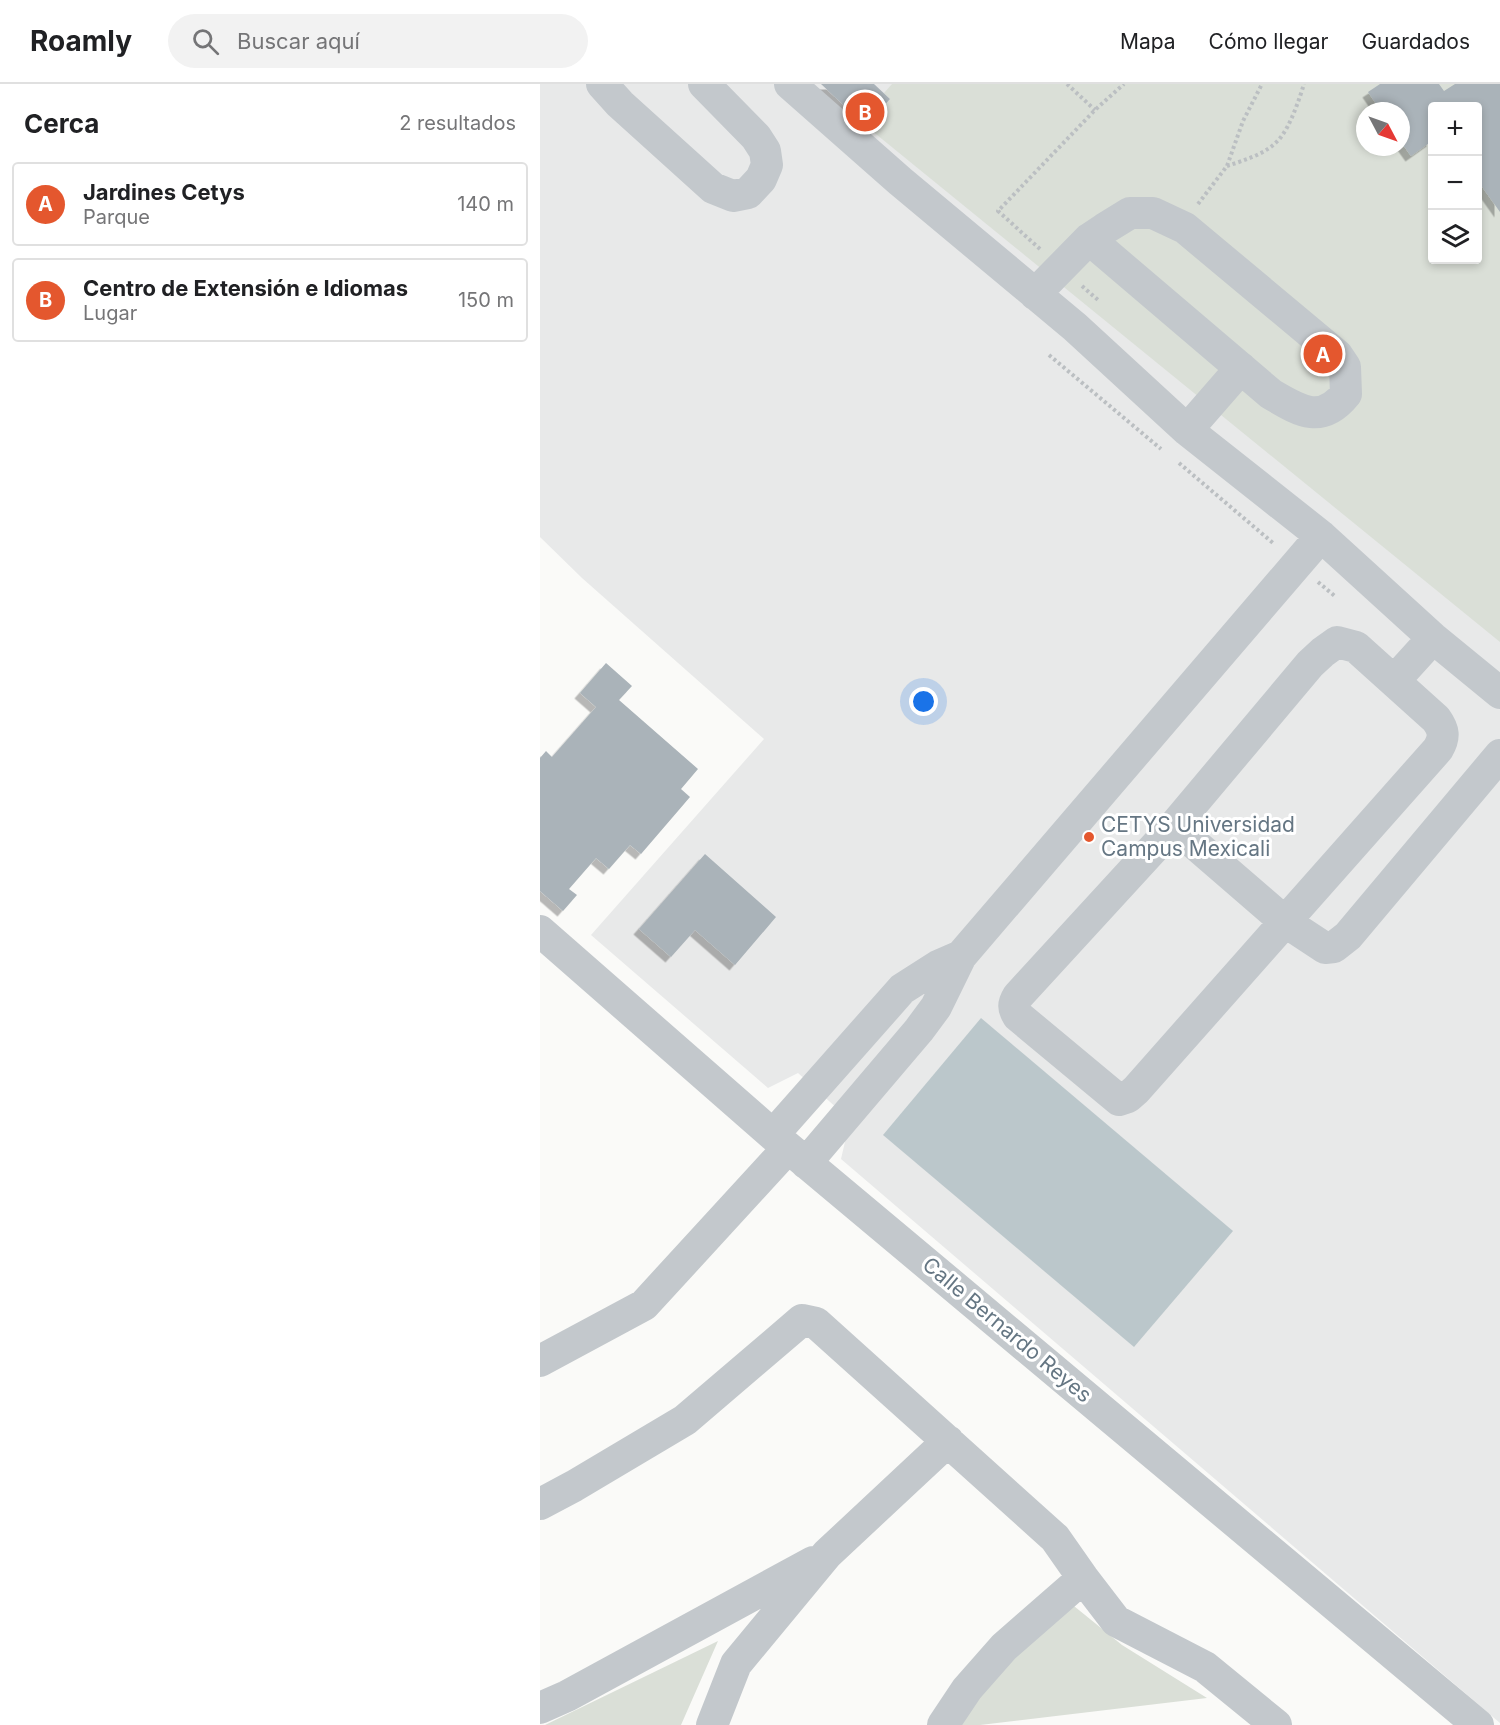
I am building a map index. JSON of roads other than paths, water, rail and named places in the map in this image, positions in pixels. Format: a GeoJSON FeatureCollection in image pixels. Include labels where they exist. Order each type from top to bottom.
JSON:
{"type":"FeatureCollection","features":[{"type":"Feature","properties":{"kind":"street"},"geometry":{"type":"LineString","coordinates":[[602,84],[713,188],[733,196],[748,193],[761,179],[767,165],[765,151],[756,137],[704,84]]}},
{"type":"Feature","properties":{"kind":"street"},"geometry":{"type":"LineString","coordinates":[[790,84],[900,181],[1075,327],[1187,430],[1321,536],[1433,638],[1500,693]]}},
{"type":"Feature","properties":{"kind":"street"},"geometry":{"type":"LineString","coordinates":[[1035,294],[1089,239],[1130,213],[1153,213],[1185,228],[1337,356],[1345,367],[1346,394],[1337,405],[1326,412],[1312,413],[1271,394],[1089,239]]}},
{"type":"Feature","properties":{"kind":"street"},"geometry":{"type":"LineString","coordinates":[[1187,430],[1241,368]]}},
{"type":"Feature","properties":{"kind":"street"},"geometry":{"type":"LineString","coordinates":[[540,1361],[644,1305],[789,1149],[903,1048],[936,1007],[961,956],[1321,536]]}},
{"type":"Feature","properties":{"kind":"street"},"geometry":{"type":"LineString","coordinates":[[1394,681],[1433,638]]}},
{"type":"Feature","properties":{"kind":"street"},"geometry":{"type":"LineString","coordinates":[[1337,642],[1356,648],[1394,681],[1436,719],[1442,728],[1444,739],[1438,749],[1128,1097],[1119,1100],[1111,1095],[1018,1016],[1013,1003],[1017,996],[1174,826],[1323,651],[1337,642]]}},
{"type":"Feature","properties":{"kind":"street"},"geometry":{"type":"LineString","coordinates":[[1174,826],[1284,921],[1325,948],[1334,947],[1344,940],[1500,756]]}},
{"type":"Feature","properties":{"kind":"street","name":"Calle Bernardo Reyes"},"geometry":{"type":"LineString","coordinates":[[540,931],[789,1149],[1478,1725]]}},
{"type":"Feature","properties":{"kind":"street"},"geometry":{"type":"LineString","coordinates":[[789,1149],[873,1020],[902,989],[938,966],[961,956]]}},
{"type":"Feature","properties":{"kind":"street"},"geometry":{"type":"LineString","coordinates":[[873,1020],[903,1048]]}},
{"type":"Feature","properties":{"kind":"street"},"geometry":{"type":"LineString","coordinates":[[540,1504],[685,1420],[802,1320],[816,1323],[1055,1538],[1116,1621],[1205,1666],[1276,1725]]}},
{"type":"Feature","properties":{"kind":"street"},"geometry":{"type":"LineString","coordinates":[[712,1725],[736,1664],[827,1554],[948,1441]]}},
{"type":"Feature","properties":{"kind":"street"},"geometry":{"type":"LineString","coordinates":[[540,1708],[567,1696],[827,1554]]}},
{"type":"Feature","properties":{"kind":"street"},"geometry":{"type":"LineString","coordinates":[[943,1725],[967,1689],[1004,1647],[1083,1578]]}},
{"type":"Feature","properties":{"kind":"place","name":"Centro de Extensión e Idiomas"},"geometry":{"type":"Point","coordinates":[865,112]}},
{"type":"Feature","properties":{"kind":"place","name":"Jardines Cetys"},"geometry":{"type":"Point","coordinates":[1323,354]}},
{"type":"Feature","properties":{"kind":"place","name":"CETYS Universidad Campus Mexicali"},"geometry":{"type":"Point","coordinates":[1089,837]}}]}
